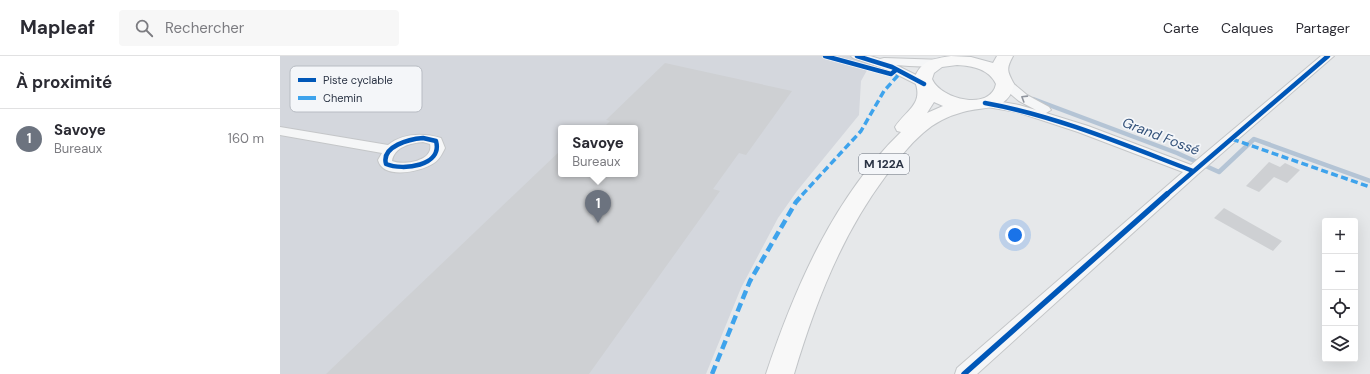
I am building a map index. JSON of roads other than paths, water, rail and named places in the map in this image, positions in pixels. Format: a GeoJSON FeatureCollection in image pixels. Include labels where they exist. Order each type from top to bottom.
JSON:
{"type":"FeatureCollection","features":[{"type":"Feature","properties":{"kind":"main road"},"geometry":{"type":"LineString","coordinates":[[978,56],[962,60],[941,62],[930,67],[924,76],[926,87],[940,99],[948,102],[977,104],[997,99],[1002,94],[1004,89],[1000,65],[1005,56]]}},
{"type":"Feature","properties":{"kind":"main road"},"geometry":{"type":"LineString","coordinates":[[962,60],[984,65],[1002,78]]}},
{"type":"Feature","properties":{"kind":"main road","name":"M 122A"},"geometry":{"type":"LineString","coordinates":[[780,374],[821,253],[851,193],[860,180],[923,106],[927,96],[926,87]]}},
{"type":"Feature","properties":{"kind":"main road","name":"M 122A"},"geometry":{"type":"LineString","coordinates":[[766,374],[795,294],[861,194],[891,155],[910,134],[922,124],[941,113],[977,104]]}},
{"type":"Feature","properties":{"kind":"street"},"geometry":{"type":"LineString","coordinates":[[857,56],[873,60],[912,77],[926,87]]}},
{"type":"Feature","properties":{"kind":"street"},"geometry":{"type":"LineString","coordinates":[[964,374],[1193,171],[1328,56]]}},
{"type":"Feature","properties":{"kind":"street"},"geometry":{"type":"LineString","coordinates":[[873,60],[924,63],[941,62]]}},
{"type":"Feature","properties":{"kind":"street"},"geometry":{"type":"LineString","coordinates":[[1002,78],[1014,91],[1030,102],[1084,129]]}},
{"type":"Feature","properties":{"kind":"street"},"geometry":{"type":"LineString","coordinates":[[977,104],[1011,107],[1084,129],[1193,171]]}},
{"type":"Feature","properties":{"kind":"street"},"geometry":{"type":"LineString","coordinates":[[280,131],[391,150]]}},
{"type":"Feature","properties":{"kind":"waterway","name":"Grand Fossé"},"geometry":{"type":"LineString","coordinates":[[1033,99],[1177,153],[1219,172],[1254,139],[1370,181]]}},
{"type":"Feature","properties":{"kind":"place","name":"Savoye"},"geometry":{"type":"Point","coordinates":[598,223]}}]}
